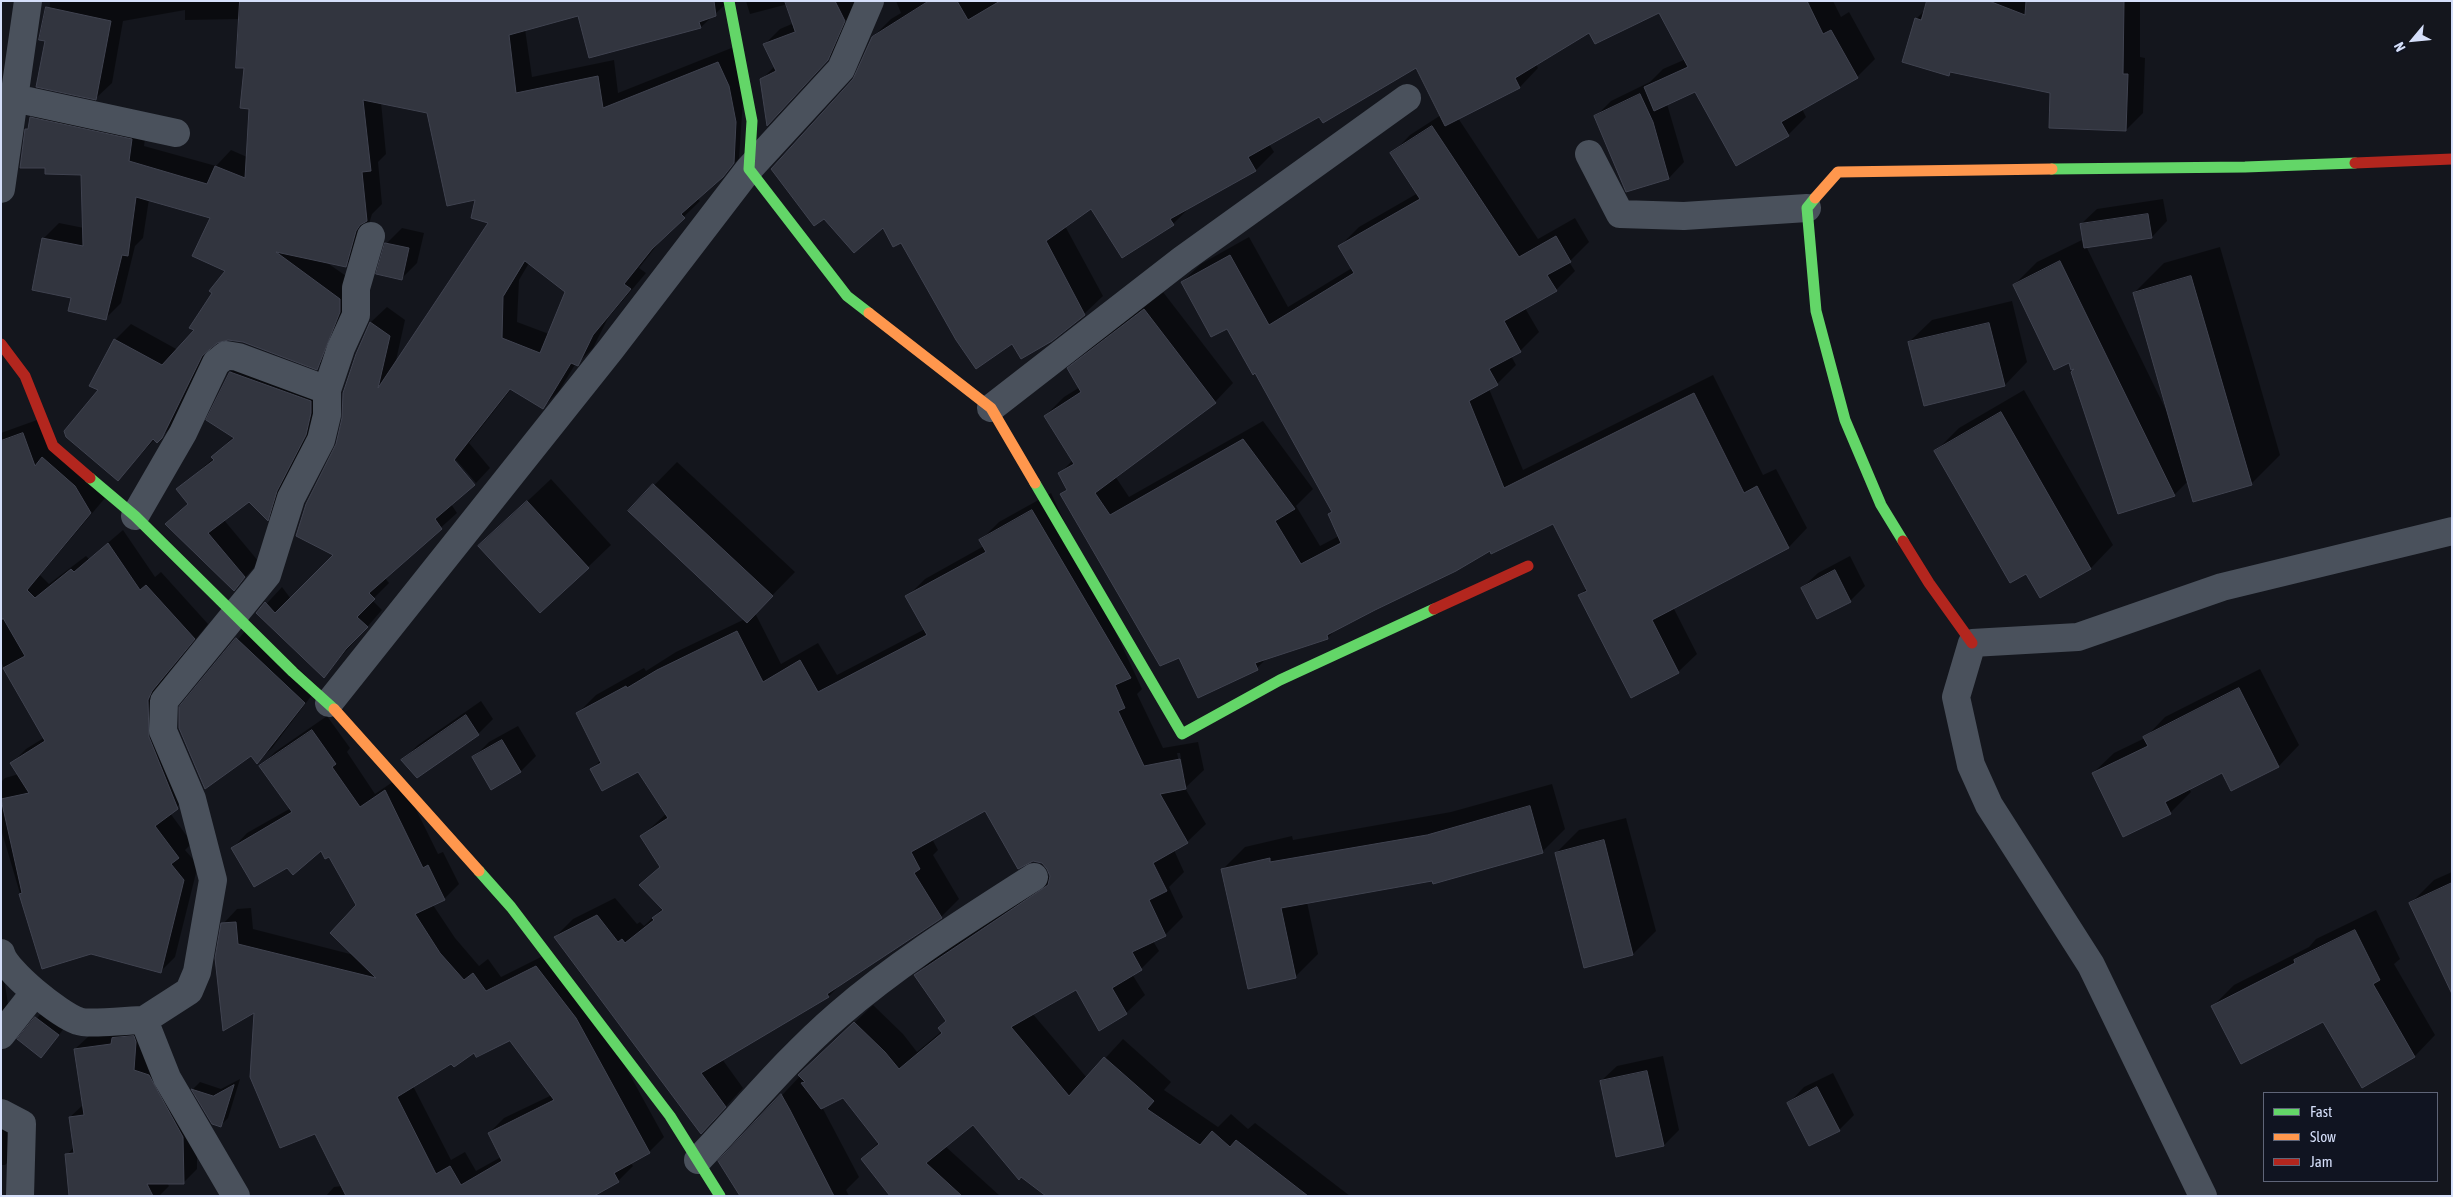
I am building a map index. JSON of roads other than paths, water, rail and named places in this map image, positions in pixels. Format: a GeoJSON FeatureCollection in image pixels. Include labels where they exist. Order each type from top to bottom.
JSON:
{"type":"FeatureCollection","features":[{"type":"Feature","properties":{"kind":"street"},"geometry":{"type":"LineString","coordinates":[[1,189],[28,1]]}},
{"type":"Feature","properties":{"kind":"street"},"geometry":{"type":"LineString","coordinates":[[729,1],[752,121],[749,169],[847,296],[991,408],[1182,734],[1280,680],[1528,566]]}},
{"type":"Feature","properties":{"kind":"street"},"geometry":{"type":"LineString","coordinates":[[329,703],[617,341],[749,169],[842,69],[870,1]]}},
{"type":"Feature","properties":{"kind":"street"},"geometry":{"type":"LineString","coordinates":[[14,98],[176,133]]}},
{"type":"Feature","properties":{"kind":"street"},"geometry":{"type":"LineString","coordinates":[[991,408],[1183,259],[1406,98]]}},
{"type":"Feature","properties":{"kind":"street"},"geometry":{"type":"LineString","coordinates":[[1589,154],[1620,214],[1684,216],[1807,208],[1838,172],[2245,167],[2452,159]]}},
{"type":"Feature","properties":{"kind":"street"},"geometry":{"type":"LineString","coordinates":[[1807,208],[1816,312],[1845,420],[1881,505],[1929,583],[1972,643]]}},
{"type":"Feature","properties":{"kind":"street"},"geometry":{"type":"LineString","coordinates":[[1,953],[3,961],[35,992],[79,1022],[144,1020],[189,992],[198,972],[213,880],[192,799],[163,731],[164,701],[267,576],[291,498],[321,440],[327,415],[327,390],[341,348],[356,315],[356,288],[370,236]]}},
{"type":"Feature","properties":{"kind":"street"},"geometry":{"type":"LineString","coordinates":[[1,344],[25,376],[53,446],[136,516],[294,672],[329,703],[511,908],[670,1116],[720,1196]]}},
{"type":"Feature","properties":{"kind":"street"},"geometry":{"type":"LineString","coordinates":[[136,516],[183,433],[216,363],[226,355],[238,357],[327,390]]}},
{"type":"Feature","properties":{"kind":"street"},"geometry":{"type":"LineString","coordinates":[[1972,643],[2078,637],[2222,587],[2452,531]]}},
{"type":"Feature","properties":{"kind":"street"},"geometry":{"type":"LineString","coordinates":[[1972,643],[1956,697],[1970,765],[1990,805],[2091,966],[2203,1196]]}},
{"type":"Feature","properties":{"kind":"street"},"geometry":{"type":"LineString","coordinates":[[698,1160],[806,1045],[866,991],[939,938],[1034,877]]}},
{"type":"Feature","properties":{"kind":"street"},"geometry":{"type":"LineString","coordinates":[[1,1035],[35,992]]}},
{"type":"Feature","properties":{"kind":"street"},"geometry":{"type":"LineString","coordinates":[[144,1020],[167,1078],[236,1196]]}},
{"type":"Feature","properties":{"kind":"street"},"geometry":{"type":"LineString","coordinates":[[1,1113],[22,1124],[20,1196]]}}]}
